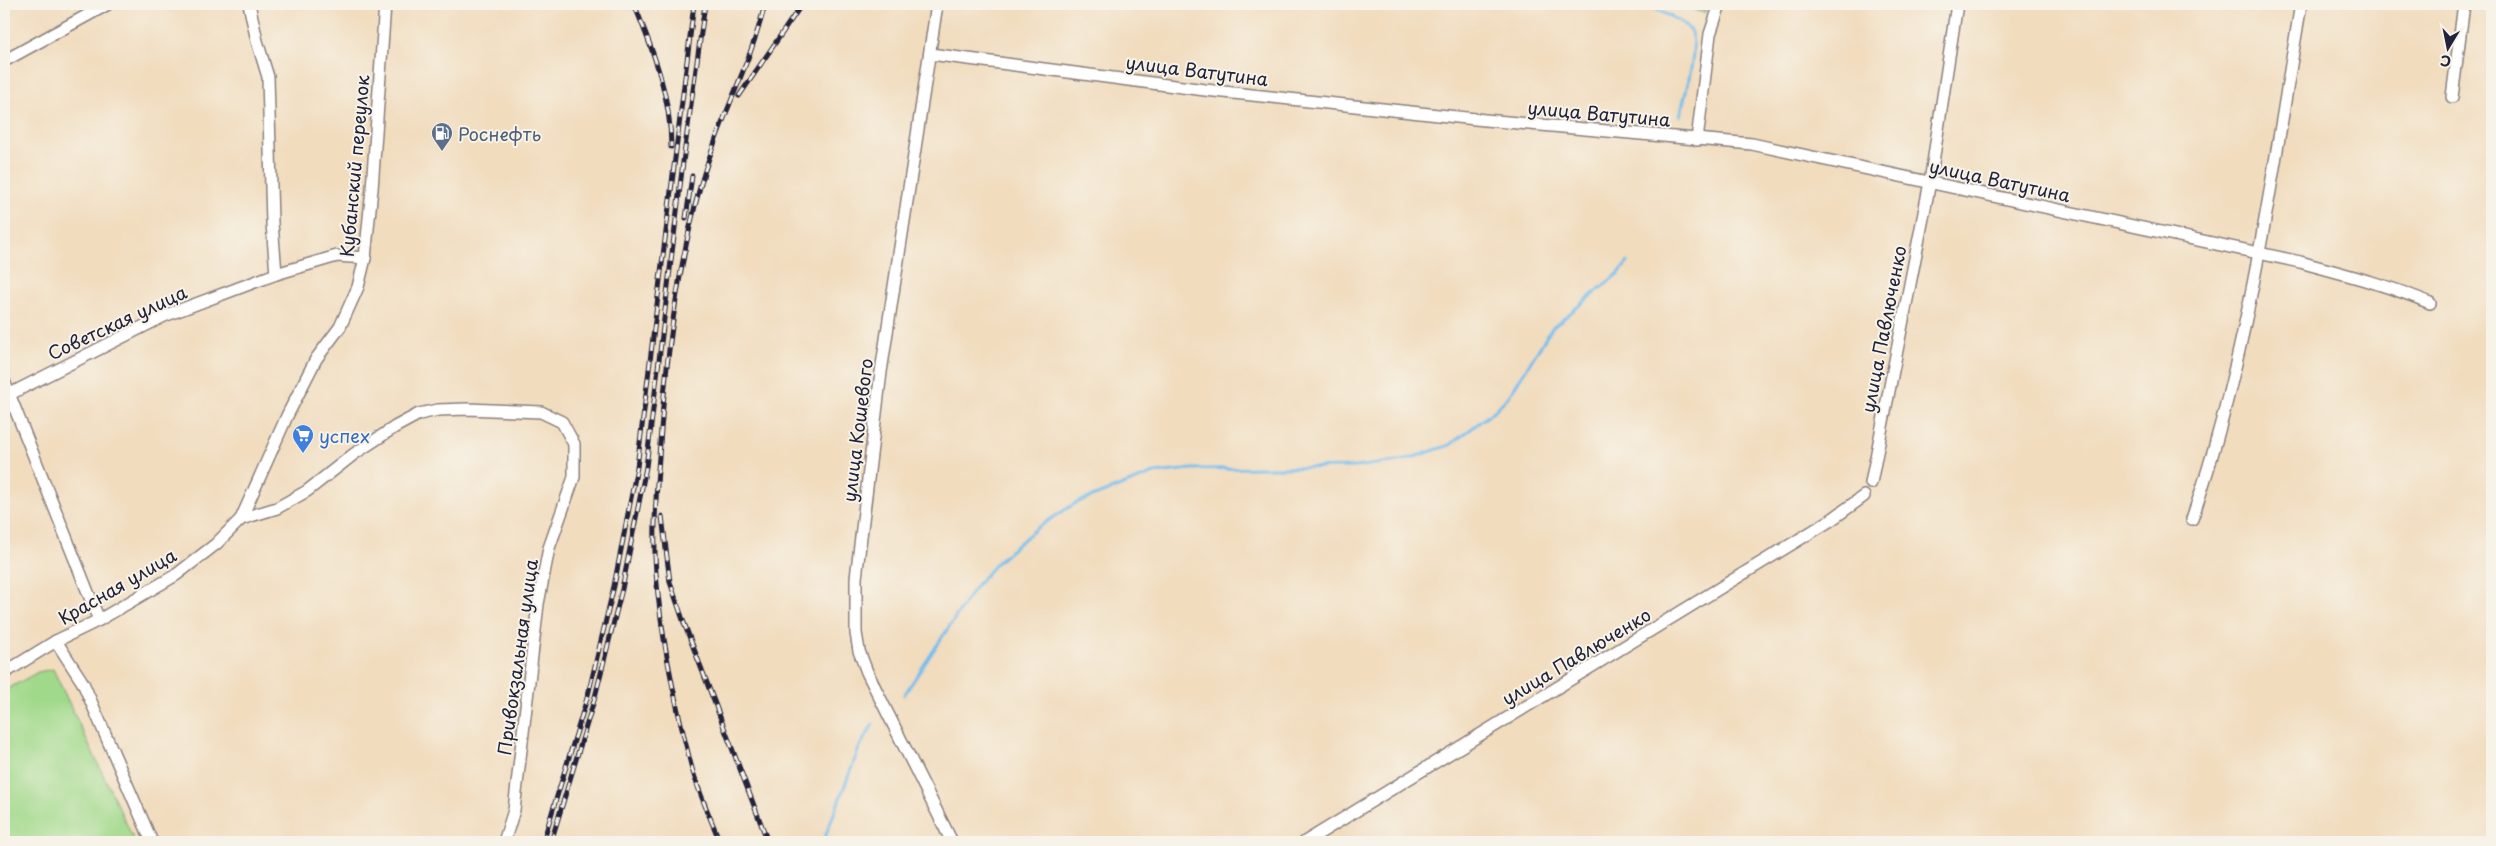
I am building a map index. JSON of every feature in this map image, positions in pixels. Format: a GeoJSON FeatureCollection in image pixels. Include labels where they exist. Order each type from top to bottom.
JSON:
{"type":"FeatureCollection","features":[{"type":"Feature","properties":{"kind":"street"},"geometry":{"type":"LineString","coordinates":[[4,61],[108,4]]}},
{"type":"Feature","properties":{"kind":"street"},"geometry":{"type":"LineString","coordinates":[[249,4],[257,41],[268,77],[272,223],[276,274]]}},
{"type":"Feature","properties":{"kind":"street","name":"Кубанский переулок"},"geometry":{"type":"LineString","coordinates":[[340,327],[358,287],[365,258],[372,189],[385,4]]}},
{"type":"Feature","properties":{"kind":"street","name":"улица Кошевого"},"geometry":{"type":"LineString","coordinates":[[937,4],[881,372],[856,578],[856,633],[867,672],[952,842]]}},
{"type":"Feature","properties":{"kind":"street"},"geometry":{"type":"LineString","coordinates":[[1698,140],[1710,34],[1720,4]]}},
{"type":"Feature","properties":{"kind":"street","name":"улица Павлюченко"},"geometry":{"type":"LineString","coordinates":[[1872,483],[1930,182],[1957,4]]}},
{"type":"Feature","properties":{"kind":"street"},"geometry":{"type":"LineString","coordinates":[[2192,519],[2211,464],[2250,298],[2301,4]]}},
{"type":"Feature","properties":{"kind":"street"},"geometry":{"type":"LineString","coordinates":[[2452,97],[2464,4]]}},
{"type":"Feature","properties":{"kind":"street","name":"улица Ватутина"},"geometry":{"type":"LineString","coordinates":[[930,54],[1205,90],[1476,120],[1752,144],[2257,254],[2363,279],[2400,290],[2430,303]]}},
{"type":"Feature","properties":{"kind":"street","name":"Советская улица"},"geometry":{"type":"LineString","coordinates":[[6,395],[164,316],[276,274],[337,256],[365,258]]}},
{"type":"Feature","properties":{"kind":"street","name":"Красная улица"},"geometry":{"type":"LineString","coordinates":[[4,673],[56,641],[99,620],[176,575],[216,544],[240,519],[287,416],[316,359],[340,327]]}},
{"type":"Feature","properties":{"kind":"street"},"geometry":{"type":"LineString","coordinates":[[4,381],[6,395],[99,620]]}},
{"type":"Feature","properties":{"kind":"street","name":"Красная улица"},"geometry":{"type":"LineString","coordinates":[[240,519],[277,508],[308,491],[354,454],[395,427],[419,414],[467,409],[541,412],[562,422]]}},
{"type":"Feature","properties":{"kind":"street","name":"Привокзальная улица"},"geometry":{"type":"LineString","coordinates":[[504,842],[514,810],[538,604],[550,548],[574,477],[574,444],[562,422]]}},
{"type":"Feature","properties":{"kind":"street","name":"улица Павлюченко"},"geometry":{"type":"LineString","coordinates":[[1304,842],[1831,520],[1864,496]]}},
{"type":"Feature","properties":{"kind":"street"},"geometry":{"type":"LineString","coordinates":[[56,641],[83,683],[152,842]]}},
{"type":"Feature","properties":{"kind":"green space"},"geometry":{"type":"Polygon","coordinates":[[[1689,4],[1712,4],[1704,13],[1694,10],[1689,4]]]}},
{"type":"Feature","properties":{"kind":"green space"},"geometry":{"type":"Polygon","coordinates":[[[53,669],[135,842],[4,842],[4,691],[38,672],[53,669]]]}},
{"type":"Feature","properties":{"kind":"waterway"},"geometry":{"type":"LineString","coordinates":[[1643,4],[1678,21],[1688,28],[1692,35],[1693,57],[1680,116]]}},
{"type":"Feature","properties":{"kind":"waterway"},"geometry":{"type":"LineString","coordinates":[[904,695],[976,586],[997,562],[1037,528],[1074,504],[1154,473],[1192,469],[1355,467],[1405,460],[1450,445],[1493,412],[1509,396],[1552,328],[1620,272],[1628,262]]}},
{"type":"Feature","properties":{"kind":"waterway"},"geometry":{"type":"LineString","coordinates":[[823,842],[860,746],[873,724]]}},
{"type":"Feature","properties":{"kind":"railway"},"geometry":{"type":"LineString","coordinates":[[634,4],[660,74],[668,110],[671,147]]}},
{"type":"Feature","properties":{"kind":"railway"},"geometry":{"type":"LineString","coordinates":[[543,842],[588,695],[614,586],[637,467],[694,4]]}},
{"type":"Feature","properties":{"kind":"railway"},"geometry":{"type":"LineString","coordinates":[[551,842],[595,697],[622,589],[646,467],[683,162],[705,4]]}},
{"type":"Feature","properties":{"kind":"railway"},"geometry":{"type":"LineString","coordinates":[[720,842],[694,775],[669,670],[661,622],[656,573],[656,500],[668,355],[684,253],[707,164],[751,50],[765,4]]}},
{"type":"Feature","properties":{"kind":"railway"},"geometry":{"type":"LineString","coordinates":[[739,96],[802,4]]}},
{"type":"Feature","properties":{"kind":"railway"},"geometry":{"type":"LineString","coordinates":[[686,218],[692,176]]}},
{"type":"Feature","properties":{"kind":"railway"},"geometry":{"type":"LineString","coordinates":[[662,516],[670,582],[768,842]]}},
{"type":"Feature","properties":{"kind":"place","name":"Роснефть"},"geometry":{"type":"Point","coordinates":[442,152]}},
{"type":"Feature","properties":{"kind":"place","name":"успех"},"geometry":{"type":"Point","coordinates":[303,454]}}]}
